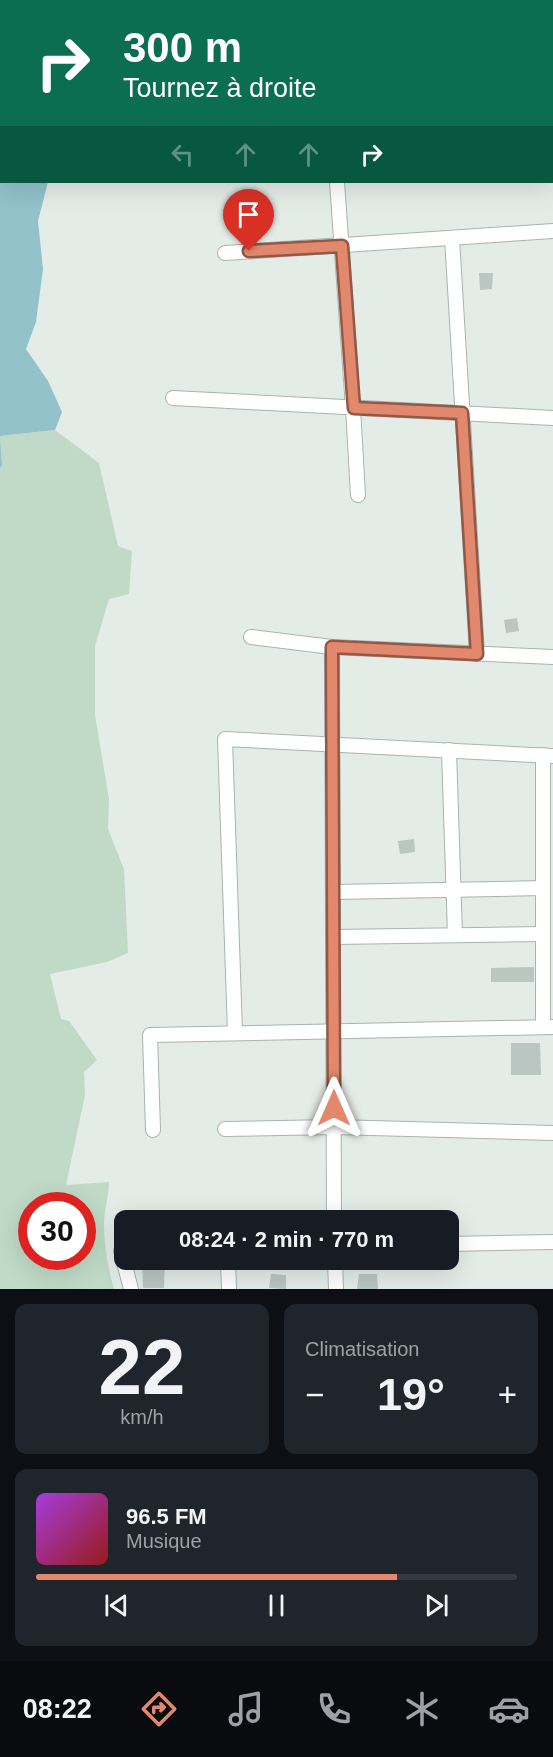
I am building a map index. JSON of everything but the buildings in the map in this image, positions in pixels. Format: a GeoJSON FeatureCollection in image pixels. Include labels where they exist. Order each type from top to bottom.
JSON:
{"type":"FeatureCollection","features":[{"type":"Feature","properties":{"kind":"street"},"geometry":{"type":"LineString","coordinates":[[337,183],[354,408],[358,495]]}},
{"type":"Feature","properties":{"kind":"street"},"geometry":{"type":"LineString","coordinates":[[225,253],[553,231]]}},
{"type":"Feature","properties":{"kind":"street"},"geometry":{"type":"LineString","coordinates":[[452,238],[477,654]]}},
{"type":"Feature","properties":{"kind":"street"},"geometry":{"type":"LineString","coordinates":[[173,398],[553,418]]}},
{"type":"Feature","properties":{"kind":"street"},"geometry":{"type":"LineString","coordinates":[[251,636],[332,647],[553,657]]}},
{"type":"Feature","properties":{"kind":"street"},"geometry":{"type":"LineString","coordinates":[[332,647],[334,1210]]}},
{"type":"Feature","properties":{"kind":"street"},"geometry":{"type":"LineString","coordinates":[[153,1130],[150,1035],[548,1027],[543,888],[548,871],[548,756],[225,739],[235,1032]]}},
{"type":"Feature","properties":{"kind":"street"},"geometry":{"type":"LineString","coordinates":[[449,750],[455,935]]}},
{"type":"Feature","properties":{"kind":"street"},"geometry":{"type":"LineString","coordinates":[[333,892],[543,888]]}},
{"type":"Feature","properties":{"kind":"street"},"geometry":{"type":"LineString","coordinates":[[333,937],[543,934]]}},
{"type":"Feature","properties":{"kind":"street"},"geometry":{"type":"LineString","coordinates":[[225,1129],[334,1127],[553,1133]]}},
{"type":"Feature","properties":{"kind":"street"},"geometry":{"type":"LineString","coordinates":[[459,1244],[553,1242]]}},
{"type":"Feature","properties":{"kind":"street"},"geometry":{"type":"LineString","coordinates":[[126,1270],[131,1289]]}},
{"type":"Feature","properties":{"kind":"street"},"geometry":{"type":"LineString","coordinates":[[229,1270],[230,1289]]}},
{"type":"Feature","properties":{"kind":"street"},"geometry":{"type":"LineString","coordinates":[[335,1270],[336,1289]]}},
{"type":"Feature","properties":{"kind":"green space"},"geometry":{"type":"Polygon","coordinates":[[[55,430],[99,463],[118,546],[132,551],[129,594],[109,599],[95,646],[95,715],[109,799],[108,829],[124,869],[128,953],[107,962],[50,974],[61,1019],[69,1021],[97,1060],[84,1072],[85,1095],[66,1185],[109,1182],[104,1232],[114,1289],[0,1289],[0,468],[2,465],[0,436],[55,430]]]}},
{"type":"Feature","properties":{"kind":"water"},"geometry":{"type":"Polygon","coordinates":[[[0,183],[48,183],[38,221],[43,269],[36,322],[26,349],[48,381],[62,412],[55,430],[0,436],[0,183]]]}},
{"type":"Feature","properties":{"kind":"water"},"geometry":{"type":"Polygon","coordinates":[[[0,436],[2,465],[0,468],[0,436]]]}},
{"type":"Feature","properties":{"kind":"route"},"geometry":{"type":"LineString","coordinates":[[249,251],[342,246],[354,408],[462,413],[477,654],[332,647],[334,1108]]}}]}
